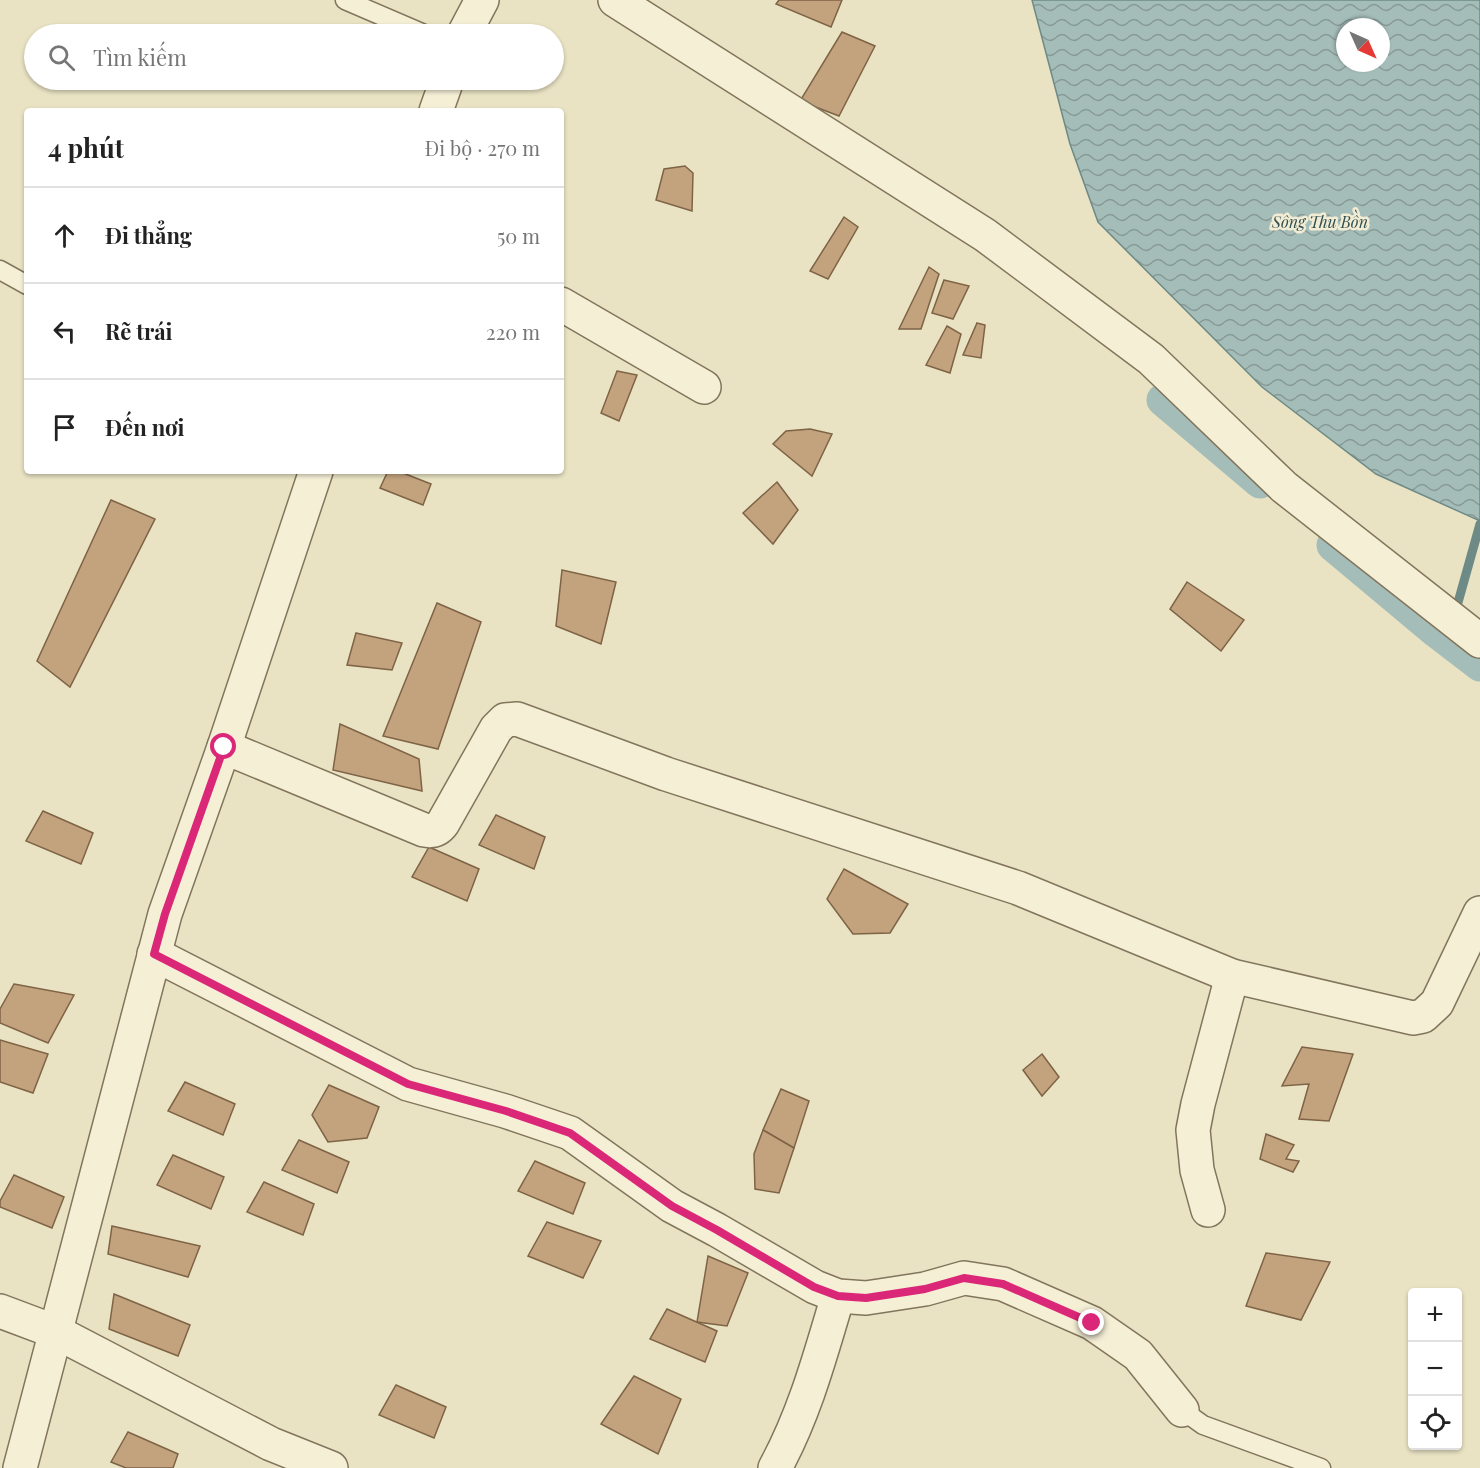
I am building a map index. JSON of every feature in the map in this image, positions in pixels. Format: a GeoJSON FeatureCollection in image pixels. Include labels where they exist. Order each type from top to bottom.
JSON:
{"type":"FeatureCollection","features":[{"type":"Feature","properties":{"kind":"street"},"geometry":{"type":"LineString","coordinates":[[469,24],[482,0]]}},
{"type":"Feature","properties":{"kind":"street"},"geometry":{"type":"LineString","coordinates":[[615,0],[985,235],[1151,359],[1284,487],[1480,641]]}},
{"type":"Feature","properties":{"kind":"street"},"geometry":{"type":"LineString","coordinates":[[437,108],[443,90]]}},
{"type":"Feature","properties":{"kind":"street"},"geometry":{"type":"LineString","coordinates":[[564,306],[704,387]]}},
{"type":"Feature","properties":{"kind":"street"},"geometry":{"type":"LineString","coordinates":[[20,1468],[165,914],[224,747],[315,474]]}},
{"type":"Feature","properties":{"kind":"street"},"geometry":{"type":"LineString","coordinates":[[224,747],[424,830],[432,831],[443,823],[496,729],[505,720],[517,719],[666,774],[1018,888],[1232,976],[1418,1017],[1429,1012],[1437,1003],[1480,913]]}},
{"type":"Feature","properties":{"kind":"street"},"geometry":{"type":"LineString","coordinates":[[154,954],[408,1084],[506,1111],[570,1133],[672,1206],[814,1287],[838,1296],[866,1298],[925,1289],[964,1278],[1003,1284],[1092,1323],[1138,1355],[1182,1410]]}},
{"type":"Feature","properties":{"kind":"street"},"geometry":{"type":"LineString","coordinates":[[1208,1210],[1197,1170],[1193,1130],[1232,976]]}},
{"type":"Feature","properties":{"kind":"street"},"geometry":{"type":"LineString","coordinates":[[775,1468],[792,1438],[807,1400],[838,1296]]}},
{"type":"Feature","properties":{"kind":"street"},"geometry":{"type":"LineString","coordinates":[[0,1311],[56,1332],[271,1444],[331,1468]]}},
{"type":"Feature","properties":{"kind":"lane"},"geometry":{"type":"LineString","coordinates":[[345,0],[401,24]]}},
{"type":"Feature","properties":{"kind":"lane"},"geometry":{"type":"LineString","coordinates":[[0,270],[24,283]]}},
{"type":"Feature","properties":{"kind":"lane"},"geometry":{"type":"LineString","coordinates":[[1182,1410],[1203,1425],[1321,1468]]}},
{"type":"Feature","properties":{"kind":"water","name":"Sông Thu Bồn"},"geometry":{"type":"Polygon","coordinates":[[[1032,0],[1480,0],[1480,521],[1376,474],[1262,387],[1098,222],[1070,144],[1032,0]]]}},
{"type":"Feature","properties":{"kind":"building"},"geometry":{"type":"Polygon","coordinates":[[[779,0],[842,0],[831,27],[776,4],[779,0]]]}},
{"type":"Feature","properties":{"kind":"building"},"geometry":{"type":"Polygon","coordinates":[[[842,32],[875,46],[839,116],[800,101],[842,32]]]}},
{"type":"Feature","properties":{"kind":"building"},"geometry":{"type":"Polygon","coordinates":[[[685,166],[693,173],[692,211],[656,200],[664,169],[685,166]]]}},
{"type":"Feature","properties":{"kind":"building"},"geometry":{"type":"Polygon","coordinates":[[[844,217],[858,227],[828,279],[810,271],[844,217]]]}},
{"type":"Feature","properties":{"kind":"building"},"geometry":{"type":"Polygon","coordinates":[[[929,267],[939,274],[921,329],[899,329],[929,267]]]}},
{"type":"Feature","properties":{"kind":"building"},"geometry":{"type":"Polygon","coordinates":[[[944,280],[969,286],[953,319],[932,313],[944,280]]]}},
{"type":"Feature","properties":{"kind":"building"},"geometry":{"type":"Polygon","coordinates":[[[977,323],[985,325],[981,358],[963,355],[977,323]]]}},
{"type":"Feature","properties":{"kind":"building"},"geometry":{"type":"Polygon","coordinates":[[[947,326],[961,334],[950,373],[926,365],[947,326]]]}},
{"type":"Feature","properties":{"kind":"building"},"geometry":{"type":"Polygon","coordinates":[[[617,371],[637,375],[619,421],[601,413],[617,371]]]}},
{"type":"Feature","properties":{"kind":"building"},"geometry":{"type":"Polygon","coordinates":[[[810,429],[832,434],[812,476],[773,444],[786,431],[810,429]]]}},
{"type":"Feature","properties":{"kind":"building"},"geometry":{"type":"Polygon","coordinates":[[[387,474],[406,474],[431,484],[423,505],[380,488],[387,474]]]}},
{"type":"Feature","properties":{"kind":"building"},"geometry":{"type":"Polygon","coordinates":[[[777,482],[798,510],[773,544],[743,513],[777,482]]]}},
{"type":"Feature","properties":{"kind":"building"},"geometry":{"type":"Polygon","coordinates":[[[111,500],[155,519],[70,687],[37,661],[111,500]]]}},
{"type":"Feature","properties":{"kind":"building"},"geometry":{"type":"Polygon","coordinates":[[[562,570],[616,582],[601,644],[556,626],[562,570]]]}},
{"type":"Feature","properties":{"kind":"building"},"geometry":{"type":"Polygon","coordinates":[[[1187,582],[1244,620],[1221,651],[1170,609],[1187,582]]]}},
{"type":"Feature","properties":{"kind":"building"},"geometry":{"type":"Polygon","coordinates":[[[437,603],[481,622],[438,749],[383,736],[437,603]]]}},
{"type":"Feature","properties":{"kind":"building"},"geometry":{"type":"Polygon","coordinates":[[[356,633],[402,643],[392,670],[347,665],[356,633]]]}},
{"type":"Feature","properties":{"kind":"building"},"geometry":{"type":"Polygon","coordinates":[[[340,724],[419,759],[422,791],[333,770],[340,724]]]}},
{"type":"Feature","properties":{"kind":"building"},"geometry":{"type":"Polygon","coordinates":[[[43,811],[93,833],[81,864],[26,841],[43,811]]]}},
{"type":"Feature","properties":{"kind":"building"},"geometry":{"type":"Polygon","coordinates":[[[496,815],[545,837],[534,869],[479,845],[496,815]]]}},
{"type":"Feature","properties":{"kind":"building"},"geometry":{"type":"Polygon","coordinates":[[[429,847],[479,869],[467,901],[412,877],[429,847]]]}},
{"type":"Feature","properties":{"kind":"building"},"geometry":{"type":"Polygon","coordinates":[[[844,869],[908,904],[890,933],[853,934],[827,899],[844,869]]]}},
{"type":"Feature","properties":{"kind":"building"},"geometry":{"type":"Polygon","coordinates":[[[14,984],[74,995],[48,1043],[0,1023],[0,1009],[14,984]]]}},
{"type":"Feature","properties":{"kind":"building"},"geometry":{"type":"Polygon","coordinates":[[[0,1040],[48,1054],[33,1093],[0,1082],[0,1040]]]}},
{"type":"Feature","properties":{"kind":"building"},"geometry":{"type":"Polygon","coordinates":[[[1302,1047],[1353,1054],[1329,1121],[1299,1119],[1309,1084],[1282,1086],[1302,1047]]]}},
{"type":"Feature","properties":{"kind":"building"},"geometry":{"type":"Polygon","coordinates":[[[1042,1054],[1059,1077],[1042,1096],[1023,1070],[1042,1054]]]}},
{"type":"Feature","properties":{"kind":"building"},"geometry":{"type":"Polygon","coordinates":[[[185,1082],[235,1104],[223,1135],[168,1111],[185,1082]]]}},
{"type":"Feature","properties":{"kind":"building"},"geometry":{"type":"Polygon","coordinates":[[[329,1085],[379,1107],[367,1138],[328,1142],[312,1115],[329,1085]]]}},
{"type":"Feature","properties":{"kind":"building"},"geometry":{"type":"Polygon","coordinates":[[[781,1089],[809,1101],[794,1148],[763,1130],[781,1089]]]}},
{"type":"Feature","properties":{"kind":"building"},"geometry":{"type":"Polygon","coordinates":[[[763,1130],[794,1148],[779,1193],[755,1189],[754,1154],[763,1130]]]}},
{"type":"Feature","properties":{"kind":"building"},"geometry":{"type":"Polygon","coordinates":[[[1266,1134],[1294,1145],[1286,1159],[1299,1161],[1293,1172],[1260,1159],[1266,1134]]]}},
{"type":"Feature","properties":{"kind":"building"},"geometry":{"type":"Polygon","coordinates":[[[299,1140],[349,1162],[337,1193],[282,1170],[299,1140]]]}},
{"type":"Feature","properties":{"kind":"building"},"geometry":{"type":"Polygon","coordinates":[[[173,1155],[224,1177],[211,1209],[157,1185],[173,1155]]]}},
{"type":"Feature","properties":{"kind":"building"},"geometry":{"type":"Polygon","coordinates":[[[535,1161],[585,1183],[573,1214],[518,1191],[535,1161]]]}},
{"type":"Feature","properties":{"kind":"building"},"geometry":{"type":"Polygon","coordinates":[[[14,1175],[64,1197],[52,1228],[0,1207],[0,1201],[14,1175]]]}},
{"type":"Feature","properties":{"kind":"building"},"geometry":{"type":"Polygon","coordinates":[[[264,1182],[314,1204],[303,1235],[247,1212],[264,1182]]]}},
{"type":"Feature","properties":{"kind":"building"},"geometry":{"type":"Polygon","coordinates":[[[547,1222],[601,1241],[583,1278],[528,1256],[547,1222]]]}},
{"type":"Feature","properties":{"kind":"building"},"geometry":{"type":"Polygon","coordinates":[[[112,1226],[200,1246],[188,1277],[108,1254],[112,1226]]]}},
{"type":"Feature","properties":{"kind":"building"},"geometry":{"type":"Polygon","coordinates":[[[1266,1253],[1330,1262],[1301,1320],[1246,1306],[1266,1253]]]}},
{"type":"Feature","properties":{"kind":"building"},"geometry":{"type":"Polygon","coordinates":[[[708,1256],[748,1273],[727,1326],[697,1322],[708,1256]]]}},
{"type":"Feature","properties":{"kind":"building"},"geometry":{"type":"Polygon","coordinates":[[[114,1294],[190,1325],[178,1356],[109,1329],[114,1294]]]}},
{"type":"Feature","properties":{"kind":"building"},"geometry":{"type":"Polygon","coordinates":[[[667,1309],[717,1331],[705,1362],[650,1339],[667,1309]]]}},
{"type":"Feature","properties":{"kind":"building"},"geometry":{"type":"Polygon","coordinates":[[[634,1376],[681,1399],[658,1454],[601,1424],[634,1376]]]}},
{"type":"Feature","properties":{"kind":"building"},"geometry":{"type":"Polygon","coordinates":[[[396,1385],[446,1407],[434,1438],[379,1415],[396,1385]]]}},
{"type":"Feature","properties":{"kind":"building"},"geometry":{"type":"Polygon","coordinates":[[[128,1432],[178,1454],[173,1468],[126,1468],[111,1462],[128,1432]]]}},
{"type":"Feature","properties":{"kind":"waterway"},"geometry":{"type":"LineString","coordinates":[[1163,400],[1260,482]]}},
{"type":"Feature","properties":{"kind":"waterway"},"geometry":{"type":"LineString","coordinates":[[1457,606],[1480,524]]}},
{"type":"Feature","properties":{"kind":"waterway"},"geometry":{"type":"LineString","coordinates":[[1333,545],[1480,665]]}},
{"type":"Feature","properties":{"kind":"route"},"geometry":{"type":"LineString","coordinates":[[224,747],[165,914],[154,954],[408,1084],[506,1111],[570,1133],[672,1206],[814,1287],[838,1296],[866,1298],[925,1289],[964,1278],[1003,1284],[1092,1323]]}}]}
